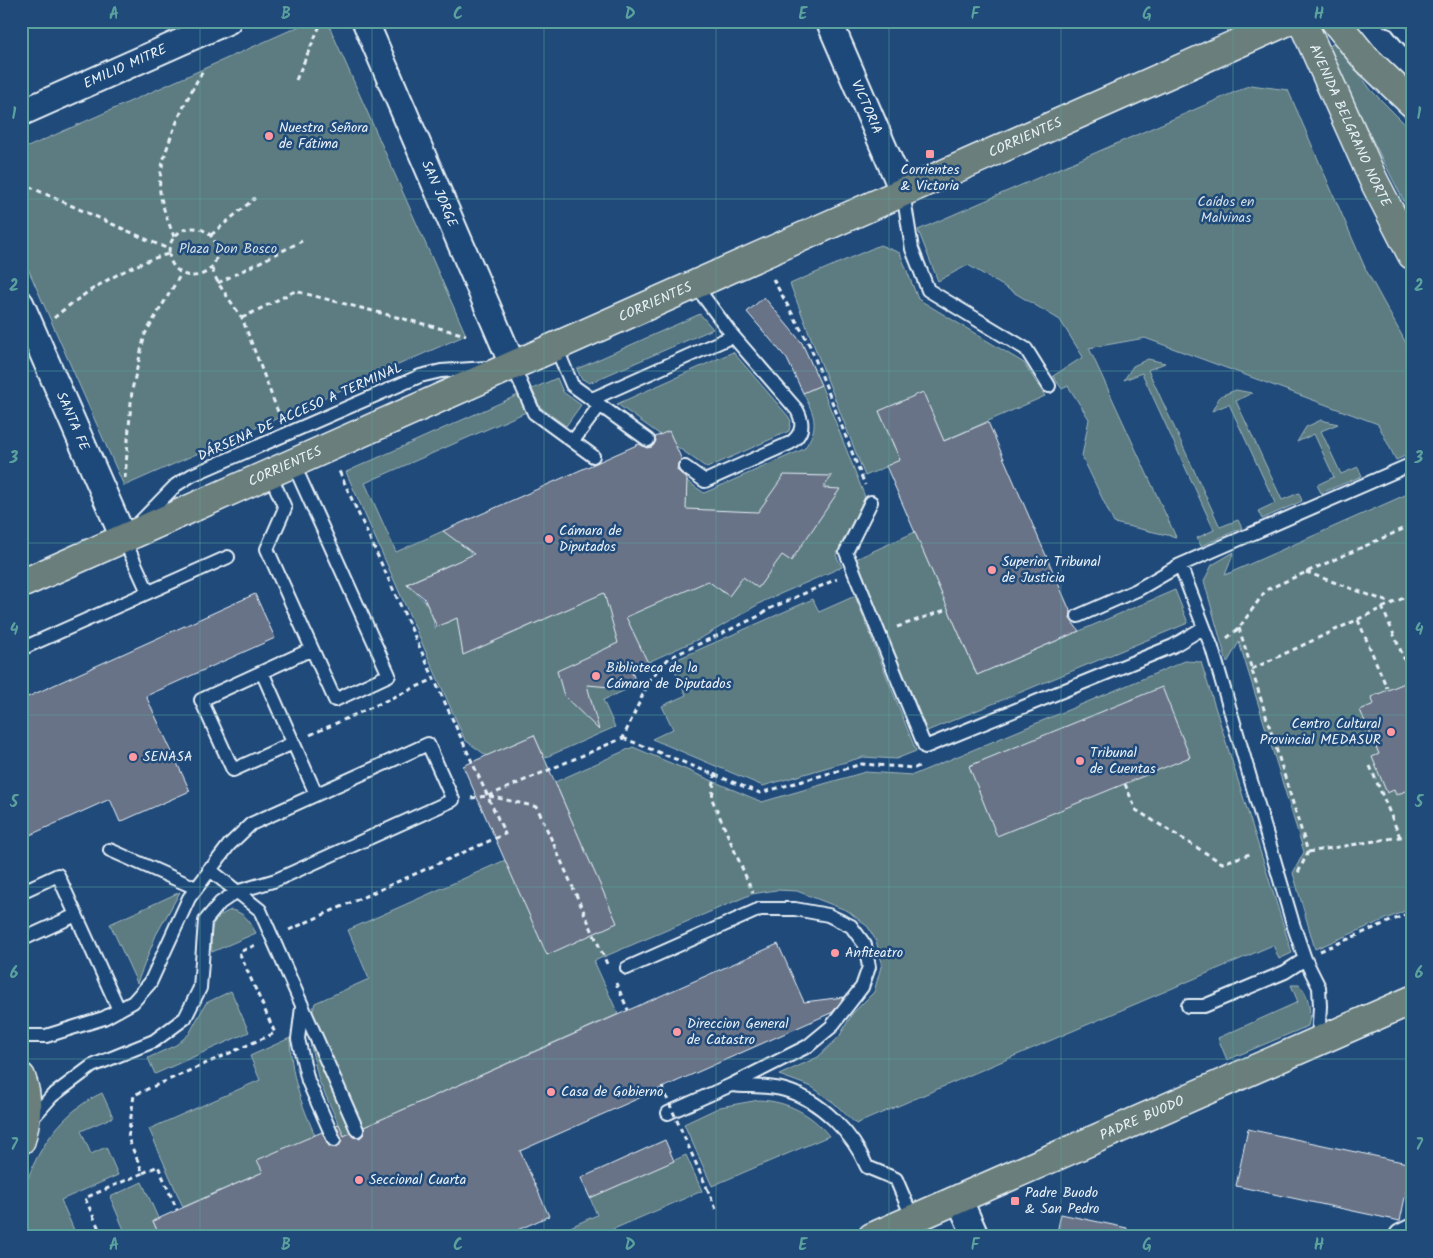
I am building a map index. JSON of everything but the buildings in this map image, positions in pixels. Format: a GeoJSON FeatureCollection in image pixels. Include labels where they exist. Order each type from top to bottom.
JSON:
{"type":"FeatureCollection","features":[{"type":"Feature","properties":{"kind":"main road","name":"CORRIENTES"},"geometry":{"type":"LineString","coordinates":[[21,584],[1288,21]]}},
{"type":"Feature","properties":{"kind":"main road","name":"AVENIDA BELGRANO NORTE"},"geometry":{"type":"LineString","coordinates":[[1302,21],[1377,186],[1412,255]]}},
{"type":"Feature","properties":{"kind":"main road"},"geometry":{"type":"LineString","coordinates":[[1338,22],[1365,58],[1412,103]]}},
{"type":"Feature","properties":{"kind":"main road","name":"PADRE BUODO"},"geometry":{"type":"LineString","coordinates":[[872,1237],[1412,1000]]}},
{"type":"Feature","properties":{"kind":"main road"},"geometry":{"type":"LineString","coordinates":[[21,1077],[27,1097],[23,1133]]}},
{"type":"Feature","properties":{"kind":"street","name":"EMILIO MITRE"},"geometry":{"type":"LineString","coordinates":[[21,113],[228,21]]}},
{"type":"Feature","properties":{"kind":"street","name":"SAN JORGE"},"geometry":{"type":"LineString","coordinates":[[365,21],[513,366]]}},
{"type":"Feature","properties":{"kind":"street","name":"VICTORIA"},"geometry":{"type":"LineString","coordinates":[[829,21],[903,192]]}},
{"type":"Feature","properties":{"kind":"street","name":"SANTA FE"},"geometry":{"type":"LineString","coordinates":[[21,304],[124,539]]}},
{"type":"Feature","properties":{"kind":"street"},"geometry":{"type":"LineString","coordinates":[[959,1199],[976,1237]]}},
{"type":"Feature","properties":{"kind":"street"},"geometry":{"type":"LineString","coordinates":[[1402,1237],[1412,1232]]}},
{"type":"Feature","properties":{"kind":"lane"},"geometry":{"type":"LineString","coordinates":[[1389,21],[1396,24],[1412,43]]}},
{"type":"Feature","properties":{"kind":"lane"},"geometry":{"type":"LineString","coordinates":[[903,192],[912,249],[928,290],[1026,349],[1049,386]]}},
{"type":"Feature","properties":{"kind":"lane"},"geometry":{"type":"LineString","coordinates":[[685,466],[705,481],[790,443],[797,438],[802,428],[801,418],[797,410],[733,336],[695,285]]}},
{"type":"Feature","properties":{"kind":"lane"},"geometry":{"type":"LineString","coordinates":[[573,441],[596,402],[733,336]]}},
{"type":"Feature","properties":{"kind":"lane"},"geometry":{"type":"LineString","coordinates":[[556,347],[572,385],[648,440]]}},
{"type":"Feature","properties":{"kind":"lane"},"geometry":{"type":"LineString","coordinates":[[513,366],[534,413],[593,456]]}},
{"type":"Feature","properties":{"kind":"lane","name":"DÁRSENA DE ACCESO A TERMINAL"},"geometry":{"type":"LineString","coordinates":[[124,539],[176,485],[192,475],[420,376],[441,371],[513,366]]}},
{"type":"Feature","properties":{"kind":"lane"},"geometry":{"type":"LineString","coordinates":[[1078,616],[1137,590],[1180,565],[1412,464]]}},
{"type":"Feature","properties":{"kind":"lane"},"geometry":{"type":"LineString","coordinates":[[281,469],[388,675],[335,700],[267,549],[285,508],[281,469]]}},
{"type":"Feature","properties":{"kind":"lane"},"geometry":{"type":"LineString","coordinates":[[871,502],[846,552],[925,747],[1173,646],[1203,628]]}},
{"type":"Feature","properties":{"kind":"lane"},"geometry":{"type":"LineString","coordinates":[[124,539],[148,592]]}},
{"type":"Feature","properties":{"kind":"lane"},"geometry":{"type":"LineString","coordinates":[[21,649],[228,557]]}},
{"type":"Feature","properties":{"kind":"lane"},"geometry":{"type":"LineString","coordinates":[[1180,565],[1212,648],[1305,959],[1319,987],[1318,1041]]}},
{"type":"Feature","properties":{"kind":"lane"},"geometry":{"type":"LineString","coordinates":[[294,743],[233,770],[201,700],[312,649]]}},
{"type":"Feature","properties":{"kind":"lane"},"geometry":{"type":"LineString","coordinates":[[262,672],[316,794]]}},
{"type":"Feature","properties":{"kind":"lane"},"geometry":{"type":"LineString","coordinates":[[21,1036],[46,1036],[104,1018],[133,1002],[150,983],[189,898],[229,845],[251,824],[428,744],[453,800],[276,880],[236,892],[220,902],[205,921],[201,954],[200,988],[185,1018],[154,1041],[92,1066],[52,1096],[23,1133]]}},
{"type":"Feature","properties":{"kind":"lane"},"geometry":{"type":"LineString","coordinates":[[110,850],[196,888]]}},
{"type":"Feature","properties":{"kind":"lane"},"geometry":{"type":"LineString","coordinates":[[209,870],[260,910],[358,1130]]}},
{"type":"Feature","properties":{"kind":"lane"},"geometry":{"type":"LineString","coordinates":[[21,892],[58,875],[119,1010]]}},
{"type":"Feature","properties":{"kind":"lane"},"geometry":{"type":"LineString","coordinates":[[627,968],[760,909],[795,909],[828,915],[851,926],[865,945],[869,967],[862,987],[831,1027],[808,1046],[730,1085],[668,1113]]}},
{"type":"Feature","properties":{"kind":"lane"},"geometry":{"type":"LineString","coordinates":[[21,940],[76,915]]}},
{"type":"Feature","properties":{"kind":"lane"},"geometry":{"type":"LineString","coordinates":[[1188,1006],[1204,1006],[1285,972],[1305,959]]}},
{"type":"Feature","properties":{"kind":"lane"},"geometry":{"type":"LineString","coordinates":[[302,1005],[298,1039],[308,1080],[334,1140]]}},
{"type":"Feature","properties":{"kind":"lane"},"geometry":{"type":"LineString","coordinates":[[730,1085],[784,1090],[822,1110],[859,1147],[867,1168],[896,1179],[913,1219]]}},
{"type":"Feature","properties":{"kind":"path"},"geometry":{"type":"LineString","coordinates":[[296,80],[322,21]]}},
{"type":"Feature","properties":{"kind":"path"},"geometry":{"type":"LineString","coordinates":[[174,237],[160,192],[164,162],[189,91],[204,69]]}},
{"type":"Feature","properties":{"kind":"path"},"geometry":{"type":"LineString","coordinates":[[21,184],[168,249]]}},
{"type":"Feature","properties":{"kind":"path"},"geometry":{"type":"LineString","coordinates":[[211,235],[254,198]]}},
{"type":"Feature","properties":{"kind":"path"},"geometry":{"type":"LineString","coordinates":[[212,269],[197,276],[181,274],[172,266],[168,254],[168,249],[174,237],[182,230],[192,227],[202,229],[211,235],[218,252],[212,269],[218,284],[242,318],[280,417]]}},
{"type":"Feature","properties":{"kind":"path"},"geometry":{"type":"LineString","coordinates":[[218,284],[302,242]]}},
{"type":"Feature","properties":{"kind":"path"},"geometry":{"type":"LineString","coordinates":[[52,321],[72,302],[148,259],[168,254]]}},
{"type":"Feature","properties":{"kind":"path"},"geometry":{"type":"LineString","coordinates":[[761,256],[810,346],[871,502]]}},
{"type":"Feature","properties":{"kind":"path"},"geometry":{"type":"LineString","coordinates":[[124,486],[132,390],[145,334],[181,274]]}},
{"type":"Feature","properties":{"kind":"path"},"geometry":{"type":"LineString","coordinates":[[242,318],[295,291],[466,335]]}},
{"type":"Feature","properties":{"kind":"path"},"geometry":{"type":"LineString","coordinates":[[143,1173],[128,1138],[134,1095],[275,1033],[239,952],[505,834],[328,448]]}},
{"type":"Feature","properties":{"kind":"path"},"geometry":{"type":"LineString","coordinates":[[1212,648],[1239,628],[1266,590],[1412,525]]}},
{"type":"Feature","properties":{"kind":"path"},"geometry":{"type":"LineString","coordinates":[[453,800],[488,796],[624,738],[650,679],[669,658],[758,617],[768,609],[845,575],[852,564]]}},
{"type":"Feature","properties":{"kind":"path"},"geometry":{"type":"LineString","coordinates":[[1306,572],[1391,603]]}},
{"type":"Feature","properties":{"kind":"path"},"geometry":{"type":"LineString","coordinates":[[1252,669],[1412,594]]}},
{"type":"Feature","properties":{"kind":"path"},"geometry":{"type":"LineString","coordinates":[[1382,607],[1412,677]]}},
{"type":"Feature","properties":{"kind":"path"},"geometry":{"type":"LineString","coordinates":[[880,634],[948,609]]}},
{"type":"Feature","properties":{"kind":"path"},"geometry":{"type":"LineString","coordinates":[[1358,620],[1387,688]]}},
{"type":"Feature","properties":{"kind":"path"},"geometry":{"type":"LineString","coordinates":[[1239,628],[1308,852],[1297,876]]}},
{"type":"Feature","properties":{"kind":"path"},"geometry":{"type":"LineString","coordinates":[[294,743],[434,679]]}},
{"type":"Feature","properties":{"kind":"path"},"geometry":{"type":"LineString","coordinates":[[1370,766],[1400,837]]}},
{"type":"Feature","properties":{"kind":"path"},"geometry":{"type":"LineString","coordinates":[[715,773],[712,799],[760,909]]}},
{"type":"Feature","properties":{"kind":"path"},"geometry":{"type":"LineString","coordinates":[[1125,784],[1136,810],[1222,863],[1271,848]]}},
{"type":"Feature","properties":{"kind":"path"},"geometry":{"type":"LineString","coordinates":[[488,796],[538,807],[609,967]]}},
{"type":"Feature","properties":{"kind":"path"},"geometry":{"type":"LineString","coordinates":[[1308,852],[1412,835]]}},
{"type":"Feature","properties":{"kind":"path"},"geometry":{"type":"LineString","coordinates":[[1316,942],[1319,951],[1412,912]]}},
{"type":"Feature","properties":{"kind":"path"},"geometry":{"type":"LineString","coordinates":[[612,976],[628,1010]]}},
{"type":"Feature","properties":{"kind":"path"},"geometry":{"type":"LineString","coordinates":[[662,1088],[716,1208]]}},
{"type":"Feature","properties":{"kind":"path"},"geometry":{"type":"LineString","coordinates":[[87,1237],[100,1231],[85,1198],[158,1166],[177,1210]]}},
{"type":"Feature","properties":{"kind":"green space","name":"Plaza Don Bosco"},"geometry":{"type":"Polygon","coordinates":[[[311,21],[327,21],[466,335],[124,486],[21,253],[21,150],[311,21]]]}},
{"type":"Feature","properties":{"kind":"green space"},"geometry":{"type":"Polygon","coordinates":[[[1332,44],[1340,47],[1371,90],[1412,131],[1412,217],[1328,53],[1328,48],[1332,44]]]}},
{"type":"Feature","properties":{"kind":"green space","name":"Caídos en Malvinas"},"geometry":{"type":"Polygon","coordinates":[[[1251,85],[1288,90],[1366,270],[1412,354],[1412,453],[1396,460],[1378,424],[1145,338],[1089,348],[1176,537],[1114,523],[1082,456],[1089,419],[1068,386],[1062,389],[1053,376],[1083,357],[1060,320],[968,265],[938,281],[918,230],[1251,85]]]}},
{"type":"Feature","properties":{"kind":"green space"},"geometry":{"type":"Polygon","coordinates":[[[880,245],[900,253],[918,299],[1024,363],[1045,396],[925,449],[879,411],[894,447],[915,454],[865,476],[790,284],[880,245]]]}},
{"type":"Feature","properties":{"kind":"green space"},"geometry":{"type":"Polygon","coordinates":[[[700,314],[713,329],[589,383],[581,378],[577,369],[700,314]]]}},
{"type":"Feature","properties":{"kind":"green space"},"geometry":{"type":"Polygon","coordinates":[[[733,352],[788,416],[791,421],[789,431],[707,468],[617,404],[733,352]]]}},
{"type":"Feature","properties":{"kind":"green space"},"geometry":{"type":"Polygon","coordinates":[[[1148,359],[1165,363],[1148,370],[1220,527],[1238,520],[1242,528],[1201,546],[1197,538],[1214,530],[1142,373],[1124,380],[1133,366],[1148,359]]]}},
{"type":"Feature","properties":{"kind":"green space"},"geometry":{"type":"Polygon","coordinates":[[[557,378],[563,392],[581,405],[566,426],[540,407],[532,389],[557,378]]]}},
{"type":"Feature","properties":{"kind":"green space"},"geometry":{"type":"Polygon","coordinates":[[[821,385],[865,497],[836,555],[842,567],[764,601],[703,637],[631,670],[637,685],[603,700],[615,727],[544,758],[534,735],[487,756],[465,740],[346,472],[518,395],[526,412],[365,483],[396,552],[443,531],[463,536],[477,567],[463,573],[451,564],[406,584],[429,608],[434,628],[487,604],[503,638],[580,603],[584,594],[731,570],[720,590],[729,596],[743,577],[759,587],[762,582],[748,571],[635,559],[662,492],[687,481],[704,493],[804,449],[812,434],[814,421],[803,393],[821,385]]]}},
{"type":"Feature","properties":{"kind":"green space"},"geometry":{"type":"Polygon","coordinates":[[[1236,390],[1252,393],[1236,401],[1282,500],[1299,493],[1302,501],[1262,519],[1258,511],[1275,503],[1229,404],[1212,411],[1220,396],[1236,390]]]}},
{"type":"Feature","properties":{"kind":"green space"},"geometry":{"type":"Polygon","coordinates":[[[1321,420],[1338,424],[1321,431],[1341,474],[1358,467],[1362,476],[1321,493],[1317,485],[1334,477],[1314,434],[1297,442],[1306,427],[1321,420]]]}},
{"type":"Feature","properties":{"kind":"green space"},"geometry":{"type":"Polygon","coordinates":[[[1412,492],[1412,908],[1315,949],[1293,873],[1304,852],[1239,642],[1227,663],[1204,581],[1212,565],[1234,552],[1225,575],[1412,492]]]}},
{"type":"Feature","properties":{"kind":"green space"},"geometry":{"type":"Polygon","coordinates":[[[915,532],[977,675],[1175,590],[1188,623],[927,731],[856,559],[915,532]]]}},
{"type":"Feature","properties":{"kind":"green space"},"geometry":{"type":"Polygon","coordinates":[[[855,596],[916,751],[896,759],[863,757],[763,786],[652,739],[673,729],[662,706],[686,695],[671,662],[813,599],[819,612],[855,596]]]}},
{"type":"Feature","properties":{"kind":"green space"},"geometry":{"type":"Polygon","coordinates":[[[1185,661],[1201,662],[1292,953],[1279,959],[1273,945],[856,1124],[834,1103],[812,1087],[779,1075],[818,1057],[839,1037],[852,1014],[874,992],[882,963],[876,941],[868,927],[848,911],[797,891],[776,890],[752,894],[594,961],[618,1014],[344,1136],[319,1081],[307,1030],[315,1003],[369,979],[348,930],[575,829],[555,782],[633,747],[762,802],[865,772],[913,775],[1185,661]]]}},
{"type":"Feature","properties":{"kind":"green space"},"geometry":{"type":"Polygon","coordinates":[[[180,892],[156,935],[137,983],[110,924],[180,892]]]}},
{"type":"Feature","properties":{"kind":"green space"},"geometry":{"type":"Polygon","coordinates":[[[231,910],[240,913],[246,918],[256,933],[212,952],[212,926],[218,917],[231,910]]]}},
{"type":"Feature","properties":{"kind":"green space"},"geometry":{"type":"Polygon","coordinates":[[[1291,985],[1299,985],[1305,993],[1310,1010],[1308,1026],[1227,1060],[1218,1038],[1298,1002],[1291,985]]]}},
{"type":"Feature","properties":{"kind":"green space"},"geometry":{"type":"Polygon","coordinates":[[[231,991],[249,1032],[155,1074],[148,1058],[176,1045],[189,1034],[206,1003],[231,991]]]}},
{"type":"Feature","properties":{"kind":"green space"},"geometry":{"type":"Polygon","coordinates":[[[290,1038],[295,1081],[303,1107],[320,1147],[183,1207],[149,1129],[260,1080],[250,1056],[290,1038]]]}},
{"type":"Feature","properties":{"kind":"green space"},"geometry":{"type":"Polygon","coordinates":[[[102,1093],[113,1117],[81,1131],[91,1154],[106,1147],[118,1175],[61,1200],[74,1230],[60,1237],[21,1237],[21,1212],[24,1191],[37,1157],[47,1140],[72,1113],[102,1093]]]}},
{"type":"Feature","properties":{"kind":"green space"},"geometry":{"type":"Polygon","coordinates":[[[759,1100],[779,1103],[798,1110],[815,1121],[829,1136],[712,1186],[684,1124],[720,1107],[759,1100]]]}},
{"type":"Feature","properties":{"kind":"green space"},"geometry":{"type":"Polygon","coordinates":[[[686,1155],[702,1191],[595,1237],[548,1237],[597,1215],[590,1198],[686,1155]]]}},
{"type":"Feature","properties":{"kind":"green space"},"geometry":{"type":"Polygon","coordinates":[[[142,1182],[158,1218],[153,1221],[160,1237],[114,1237],[125,1232],[110,1197],[142,1182]]]}},
{"type":"Feature","properties":{"kind":"place","name":"Nuestra Señora de Fátima"},"geometry":{"type":"Point","coordinates":[269,136]}},
{"type":"Feature","properties":{"kind":"place","name":"Corrientes & Victoria"},"geometry":{"type":"Point","coordinates":[930,154]}},
{"type":"Feature","properties":{"kind":"place","name":"Cámara de Diputados"},"geometry":{"type":"Point","coordinates":[549,539]}},
{"type":"Feature","properties":{"kind":"place","name":"Superior Tribunal de Justicia"},"geometry":{"type":"Point","coordinates":[992,570]}},
{"type":"Feature","properties":{"kind":"place","name":"Biblioteca de la Cámara de Diputados"},"geometry":{"type":"Point","coordinates":[596,676]}},
{"type":"Feature","properties":{"kind":"place","name":"Centro Cultural Provincial MEDASUR"},"geometry":{"type":"Point","coordinates":[1391,732]}},
{"type":"Feature","properties":{"kind":"place","name":"SENASA"},"geometry":{"type":"Point","coordinates":[133,757]}},
{"type":"Feature","properties":{"kind":"place","name":"Tribunal de Cuentas"},"geometry":{"type":"Point","coordinates":[1080,761]}},
{"type":"Feature","properties":{"kind":"place","name":"Anfiteatro"},"geometry":{"type":"Point","coordinates":[835,953]}},
{"type":"Feature","properties":{"kind":"place","name":"Direccion General de Catastro"},"geometry":{"type":"Point","coordinates":[677,1032]}},
{"type":"Feature","properties":{"kind":"place","name":"Casa de Gobierno"},"geometry":{"type":"Point","coordinates":[551,1092]}},
{"type":"Feature","properties":{"kind":"place","name":"Seccional Cuarta"},"geometry":{"type":"Point","coordinates":[359,1180]}},
{"type":"Feature","properties":{"kind":"place","name":"Padre Buodo & San Pedro"},"geometry":{"type":"Point","coordinates":[1015,1201]}}]}
